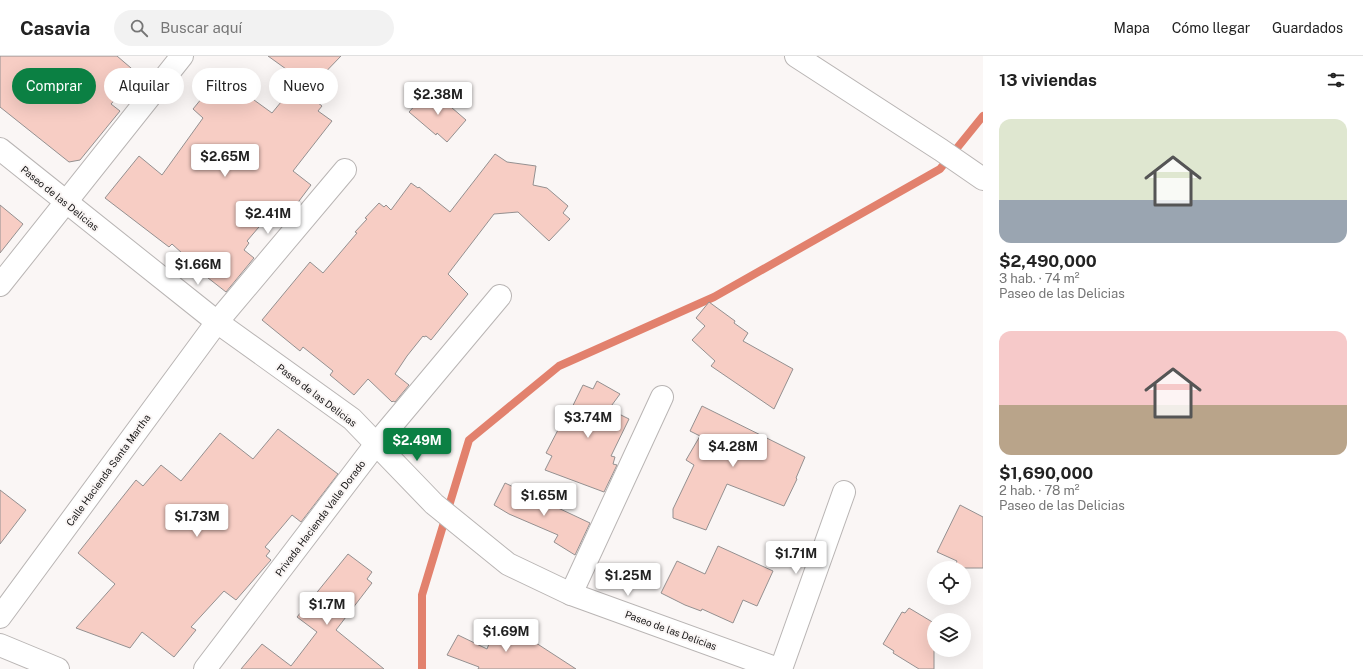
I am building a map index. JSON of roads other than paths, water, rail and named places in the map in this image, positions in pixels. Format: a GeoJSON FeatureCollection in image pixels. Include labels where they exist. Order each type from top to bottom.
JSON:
{"type":"FeatureCollection","features":[{"type":"Feature","properties":{"kind":"street"},"geometry":{"type":"LineString","coordinates":[[0,285],[182,56]]}},
{"type":"Feature","properties":{"kind":"street"},"geometry":{"type":"LineString","coordinates":[[796,56],[980,176]]}},
{"type":"Feature","properties":{"kind":"street","name":"Paseo de las Delicias"},"geometry":{"type":"LineString","coordinates":[[0,149],[217,322],[352,419],[434,504],[508,564],[571,594],[780,669]]}},
{"type":"Feature","properties":{"kind":"street","name":"Calle Hacienda Santa Martha"},"geometry":{"type":"LineString","coordinates":[[0,617],[217,322],[345,170]]}},
{"type":"Feature","properties":{"kind":"street","name":"Privada Hacienda Valle Dorado"},"geometry":{"type":"LineString","coordinates":[[205,669],[376,444],[500,296]]}},
{"type":"Feature","properties":{"kind":"street"},"geometry":{"type":"LineString","coordinates":[[571,594],[662,397]]}},
{"type":"Feature","properties":{"kind":"street"},"geometry":{"type":"LineString","coordinates":[[780,669],[844,492]]}},
{"type":"Feature","properties":{"kind":"street"},"geometry":{"type":"LineString","coordinates":[[0,644],[58,669]]}},
{"type":"Feature","properties":{"kind":"waterway"},"geometry":{"type":"LineString","coordinates":[[422,669],[422,595],[469,440],[559,366],[714,297],[940,169],[983,116]]}}]}
